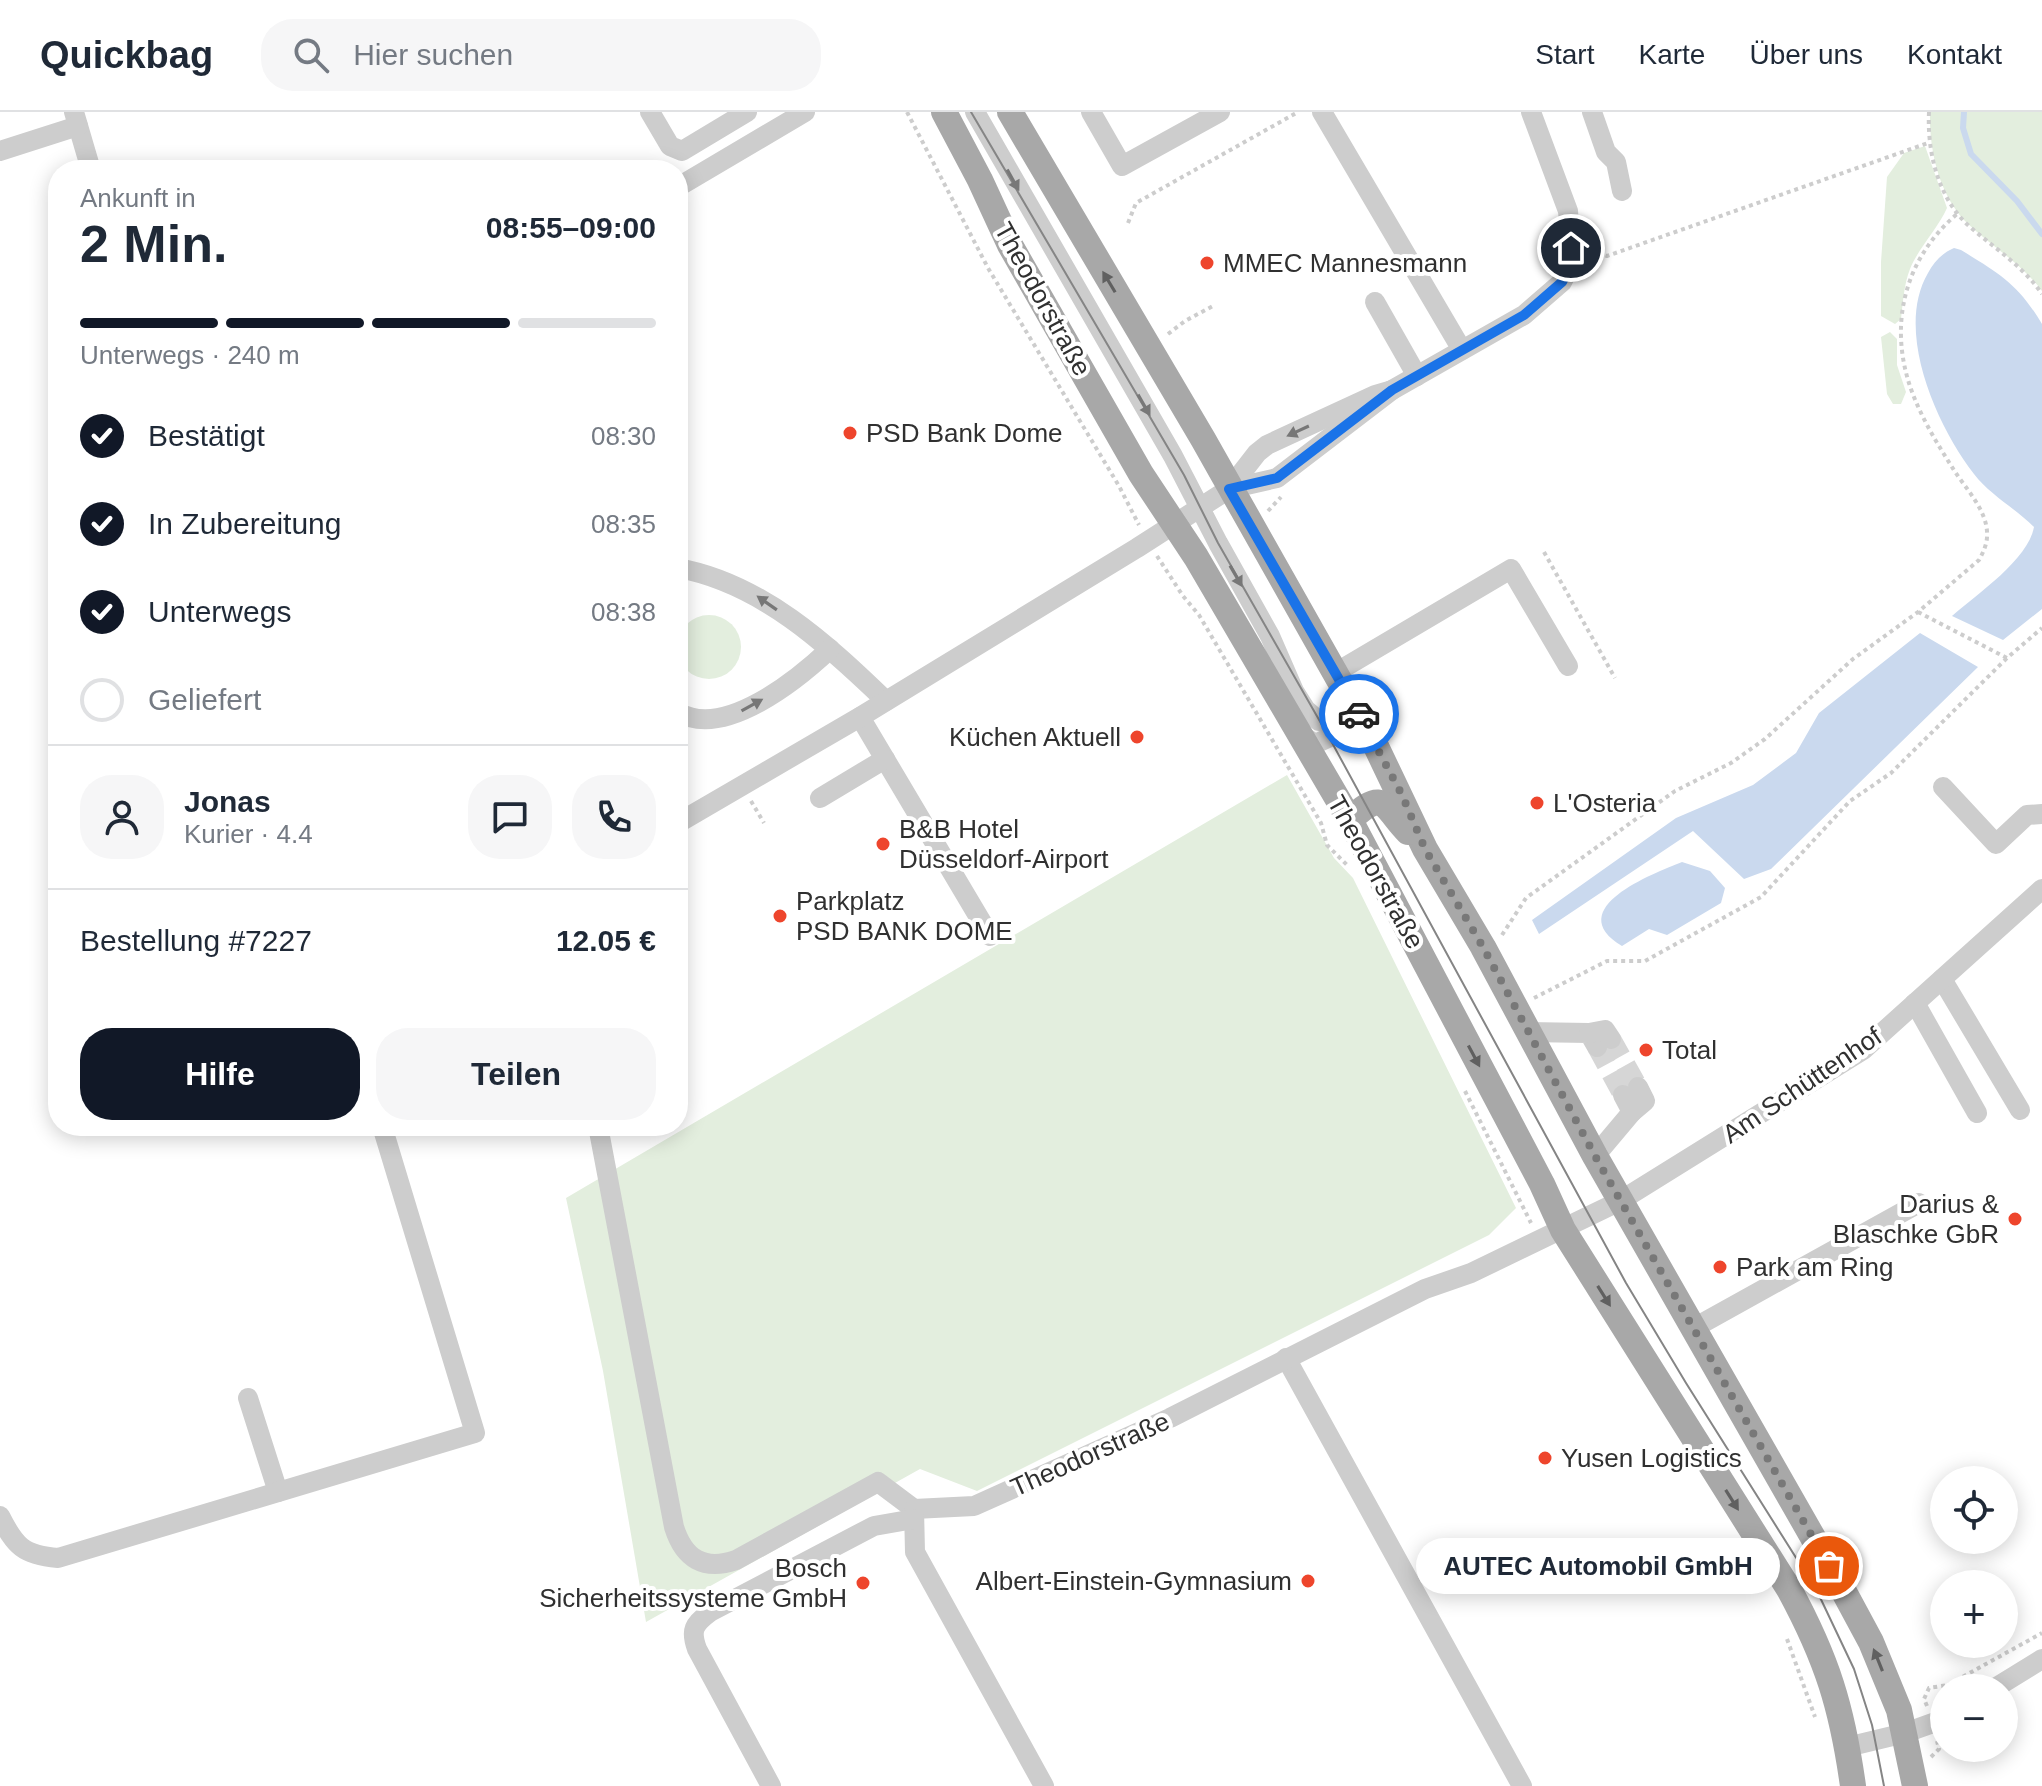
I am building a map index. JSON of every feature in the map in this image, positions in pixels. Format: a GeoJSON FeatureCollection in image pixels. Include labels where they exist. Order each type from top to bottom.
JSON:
{"type":"FeatureCollection","features":[{"type":"Feature","properties":{"kind":"main road","name":"Theodorstraße"},"geometry":{"type":"LineString","coordinates":[[944,112],[1010,245],[1141,474],[1196,557],[1350,820],[1542,1184],[1552,1234],[1789,1589],[1823,1655],[1839,1703],[1853,1786]]}},
{"type":"Feature","properties":{"kind":"main road","name":"Theodorstraße"},"geometry":{"type":"LineString","coordinates":[[1010,112],[1203,439],[1335,673],[1347,714],[1402,795],[1425,849],[1483,947],[1620,1201],[1871,1642],[1899,1710],[1915,1786]]}},
{"type":"Feature","properties":{"kind":"main road"},"geometry":{"type":"LineString","coordinates":[[1350,820],[1366,805],[1381,803],[1392,810],[1404,828],[1425,849]]}},
{"type":"Feature","properties":{"kind":"street"},"geometry":{"type":"LineString","coordinates":[[650,112],[670,146],[682,151],[747,112]]}},
{"type":"Feature","properties":{"kind":"street"},"geometry":{"type":"LineString","coordinates":[[688,181],[805,112]]}},
{"type":"Feature","properties":{"kind":"street"},"geometry":{"type":"LineString","coordinates":[[975,112],[1200,507],[1270,636],[1294,691],[1306,710],[1319,721],[1347,714]]}},
{"type":"Feature","properties":{"kind":"street"},"geometry":{"type":"LineString","coordinates":[[1091,112],[1122,166],[1220,112]]}},
{"type":"Feature","properties":{"kind":"street"},"geometry":{"type":"LineString","coordinates":[[1322,112],[1462,350]]}},
{"type":"Feature","properties":{"kind":"street"},"geometry":{"type":"LineString","coordinates":[[688,817],[860,717],[1229,489],[1277,478],[1392,390],[1524,315],[1548,296],[1567,272],[1571,248],[1568,211],[1531,112]]}},
{"type":"Feature","properties":{"kind":"street"},"geometry":{"type":"LineString","coordinates":[[1592,112],[1606,152],[1616,162],[1622,191]]}},
{"type":"Feature","properties":{"kind":"street"},"geometry":{"type":"LineString","coordinates":[[0,151],[76,119],[88,160]]}},
{"type":"Feature","properties":{"kind":"street"},"geometry":{"type":"LineString","coordinates":[[1375,302],[1417,376]]}},
{"type":"Feature","properties":{"kind":"street"},"geometry":{"type":"LineString","coordinates":[[1229,489],[1267,445],[1392,390]]}},
{"type":"Feature","properties":{"kind":"street"},"geometry":{"type":"LineString","coordinates":[[1335,673],[1511,569],[1568,666]]}},
{"type":"Feature","properties":{"kind":"street"},"geometry":{"type":"LineString","coordinates":[[688,570],[717,577],[760,597],[830,649],[886,701]]}},
{"type":"Feature","properties":{"kind":"street"},"geometry":{"type":"LineString","coordinates":[[688,718],[717,719],[742,711],[801,676],[830,649]]}},
{"type":"Feature","properties":{"kind":"street"},"geometry":{"type":"LineString","coordinates":[[1298,733],[1315,744],[1337,734],[1347,714]]}},
{"type":"Feature","properties":{"kind":"street"},"geometry":{"type":"LineString","coordinates":[[860,717],[990,936]]}},
{"type":"Feature","properties":{"kind":"street"},"geometry":{"type":"LineString","coordinates":[[820,798],[885,759]]}},
{"type":"Feature","properties":{"kind":"street"},"geometry":{"type":"LineString","coordinates":[[1943,787],[1996,844],[2027,815],[2042,814]]}},
{"type":"Feature","properties":{"kind":"street","name":"Am Schüttenhof"},"geometry":{"type":"LineString","coordinates":[[1620,1201],[1863,1050],[2042,889]]}},
{"type":"Feature","properties":{"kind":"street"},"geometry":{"type":"LineString","coordinates":[[1942,979],[2020,1110]]}},
{"type":"Feature","properties":{"kind":"street"},"geometry":{"type":"LineString","coordinates":[[1915,1003],[1977,1113]]}},
{"type":"Feature","properties":{"kind":"street"},"geometry":{"type":"LineString","coordinates":[[1527,1032],[1599,1040]]}},
{"type":"Feature","properties":{"kind":"street"},"geometry":{"type":"LineString","coordinates":[[1595,1156],[1631,1098]]}},
{"type":"Feature","properties":{"kind":"street"},"geometry":{"type":"LineString","coordinates":[[0,1516],[6,1536],[42,1557],[58,1558],[475,1433],[385,1136]]}},
{"type":"Feature","properties":{"kind":"street"},"geometry":{"type":"LineString","coordinates":[[600,1136],[674,1527],[685,1552],[697,1561],[713,1564],[736,1560],[878,1482],[914,1514],[915,1552],[1044,1786]]}},
{"type":"Feature","properties":{"kind":"street","name":"Theodorstraße"},"geometry":{"type":"LineString","coordinates":[[771,1786],[692,1635],[694,1626],[710,1612],[874,1526],[914,1514],[974,1506],[1170,1418],[1425,1289],[1471,1273],[1620,1201]]}},
{"type":"Feature","properties":{"kind":"street"},"geometry":{"type":"LineString","coordinates":[[1692,1329],[1919,1203]]}},
{"type":"Feature","properties":{"kind":"street"},"geometry":{"type":"LineString","coordinates":[[1286,1358],[1522,1786]]}},
{"type":"Feature","properties":{"kind":"street"},"geometry":{"type":"LineString","coordinates":[[248,1398],[278,1492]]}},
{"type":"Feature","properties":{"kind":"street"},"geometry":{"type":"LineString","coordinates":[[2018,1674],[2042,1659]]}},
{"type":"Feature","properties":{"kind":"street"},"geometry":{"type":"LineString","coordinates":[[1847,1747],[1930,1724]]}},
{"type":"Feature","properties":{"kind":"path"},"geometry":{"type":"LineString","coordinates":[[907,112],[988,268],[1119,486],[1147,541],[1199,615],[1321,823],[1327,845],[1357,876]]}},
{"type":"Feature","properties":{"kind":"path"},"geometry":{"type":"LineString","coordinates":[[1128,223],[1136,203],[1298,112]]}},
{"type":"Feature","properties":{"kind":"path"},"geometry":{"type":"LineString","coordinates":[[1929,112],[1928,143],[1942,191],[1957,214],[2021,269],[2042,294]]}},
{"type":"Feature","properties":{"kind":"path"},"geometry":{"type":"LineString","coordinates":[[1571,248],[1607,256],[1928,143]]}},
{"type":"Feature","properties":{"kind":"path"},"geometry":{"type":"LineString","coordinates":[[1483,947],[1502,935],[1526,898],[1675,791],[1731,763],[1765,739],[1853,659],[1918,612],[1979,560],[1987,539],[1987,529],[1980,510],[1954,471],[1914,397],[1906,372],[1902,341],[1906,290],[1912,269],[1941,227],[1957,214]]}},
{"type":"Feature","properties":{"kind":"path"},"geometry":{"type":"LineString","coordinates":[[1149,349],[1185,321],[1213,306]]}},
{"type":"Feature","properties":{"kind":"path"},"geometry":{"type":"LineString","coordinates":[[1544,552],[1615,678]]}},
{"type":"Feature","properties":{"kind":"path"},"geometry":{"type":"LineString","coordinates":[[1918,612],[2007,658]]}},
{"type":"Feature","properties":{"kind":"path"},"geometry":{"type":"LineString","coordinates":[[1541,994],[1607,961],[1645,961],[1761,897],[1850,801],[1891,773],[2007,658],[2042,628]]}},
{"type":"Feature","properties":{"kind":"path"},"geometry":{"type":"LineString","coordinates":[[1459,1079],[1552,1234]]}},
{"type":"Feature","properties":{"kind":"path"},"geometry":{"type":"LineString","coordinates":[[1785,1635],[1816,1720]]}},
{"type":"Feature","properties":{"kind":"green space"},"geometry":{"type":"Polygon","coordinates":[[[1930,112],[2042,112],[2042,291],[1957,212],[1938,171],[1931,141],[1930,112]]]}},
{"type":"Feature","properties":{"kind":"green space"},"geometry":{"type":"Polygon","coordinates":[[[1925,146],[1947,208],[1910,269],[1901,319],[1895,324],[1881,316],[1887,177],[1904,153],[1925,146]]]}},
{"type":"Feature","properties":{"kind":"green space"},"geometry":{"type":"Polygon","coordinates":[[[1890,332],[1897,339],[1897,365],[1906,392],[1901,404],[1893,404],[1887,394],[1881,337],[1890,332]]]}},
{"type":"Feature","properties":{"kind":"green space"},"geometry":{"type":"Polygon","coordinates":[[[709,615],[721,618],[732,624],[740,641],[738,659],[727,673],[709,679],[688,671],[688,623],[691,621],[709,615]]]}},
{"type":"Feature","properties":{"kind":"green space"},"geometry":{"type":"Polygon","coordinates":[[[1287,775],[1334,858],[1353,878],[1516,1208],[1489,1235],[977,1491],[920,1469],[646,1622],[603,1371],[566,1198],[672,1136],[688,1136],[688,1126],[1287,775]]]}},
{"type":"Feature","properties":{"kind":"water"},"geometry":{"type":"Polygon","coordinates":[[[1954,248],[1975,258],[2007,281],[2025,299],[2042,324],[2042,609],[2003,640],[1952,616],[2012,564],[2030,539],[2034,527],[1980,482],[1960,454],[1934,405],[1918,349],[1916,322],[1919,296],[1933,265],[1954,248]]]}},
{"type":"Feature","properties":{"kind":"water"},"geometry":{"type":"Polygon","coordinates":[[[1920,633],[1978,667],[1771,869],[1744,879],[1693,831],[1539,934],[1532,920],[1676,818],[1753,785],[1796,753],[1819,713],[1920,633]]]}},
{"type":"Feature","properties":{"kind":"water"},"geometry":{"type":"Polygon","coordinates":[[[1682,862],[1710,871],[1725,888],[1721,903],[1667,935],[1649,929],[1622,946],[1606,932],[1601,919],[1606,906],[1634,884],[1682,862]]]}},
{"type":"Feature","properties":{"kind":"waterway"},"geometry":{"type":"LineString","coordinates":[[1964,112],[1963,128],[1971,154],[2017,201],[2042,234]]}},
{"type":"Feature","properties":{"kind":"tunnel"},"geometry":{"type":"LineString","coordinates":[[1611,1039],[1638,1087]]}},
{"type":"Feature","properties":{"kind":"tunnel"},"geometry":{"type":"LineString","coordinates":[[1597,1047],[1623,1095]]}},
{"type":"Feature","properties":{"kind":"tram line"},"geometry":{"type":"LineString","coordinates":[[971,112],[1184,475],[1218,543],[1330,739],[1626,1283],[1817,1591],[1854,1669],[1872,1725],[1884,1786]]}},
{"type":"Feature","properties":{"kind":"way so far"},"geometry":{"type":"LineString","coordinates":[[1359,714],[1402,795],[1425,849],[1483,947],[1642,1241],[1829,1566]]}},
{"type":"Feature","properties":{"kind":"place","name":"MMEC Mannesmann"},"geometry":{"type":"Point","coordinates":[1207,263]}},
{"type":"Feature","properties":{"kind":"place","name":"PSD Bank Dome"},"geometry":{"type":"Point","coordinates":[850,433]}},
{"type":"Feature","properties":{"kind":"place","name":"Küchen Aktuell"},"geometry":{"type":"Point","coordinates":[1137,737]}},
{"type":"Feature","properties":{"kind":"place","name":"L'Osteria"},"geometry":{"type":"Point","coordinates":[1537,803]}},
{"type":"Feature","properties":{"kind":"place","name":"B&B Hotel Düsseldorf-Airport"},"geometry":{"type":"Point","coordinates":[883,844]}},
{"type":"Feature","properties":{"kind":"place","name":"Parkplatz PSD BANK DOME"},"geometry":{"type":"Point","coordinates":[780,916]}},
{"type":"Feature","properties":{"kind":"place","name":"Total"},"geometry":{"type":"Point","coordinates":[1646,1050]}},
{"type":"Feature","properties":{"kind":"place","name":"Darius & Blaschke GbR"},"geometry":{"type":"Point","coordinates":[2015,1219]}},
{"type":"Feature","properties":{"kind":"place","name":"Park am Ring"},"geometry":{"type":"Point","coordinates":[1720,1267]}},
{"type":"Feature","properties":{"kind":"place","name":"Yusen Logistics"},"geometry":{"type":"Point","coordinates":[1545,1458]}},
{"type":"Feature","properties":{"kind":"place","name":"AUTEC Automobil GmbH"},"geometry":{"type":"Point","coordinates":[1829,1566]}},
{"type":"Feature","properties":{"kind":"place","name":"Albert-Einstein-Gymnasium"},"geometry":{"type":"Point","coordinates":[1308,1581]}},
{"type":"Feature","properties":{"kind":"place","name":"Bosch Sicherheitssysteme GmbH"},"geometry":{"type":"Point","coordinates":[863,1583]}},
{"type":"Feature","properties":{"kind":"route"},"geometry":{"type":"LineString","coordinates":[[1359,714],[1229,489],[1277,478],[1392,390],[1524,315],[1562,282],[1571,248]]}}]}
